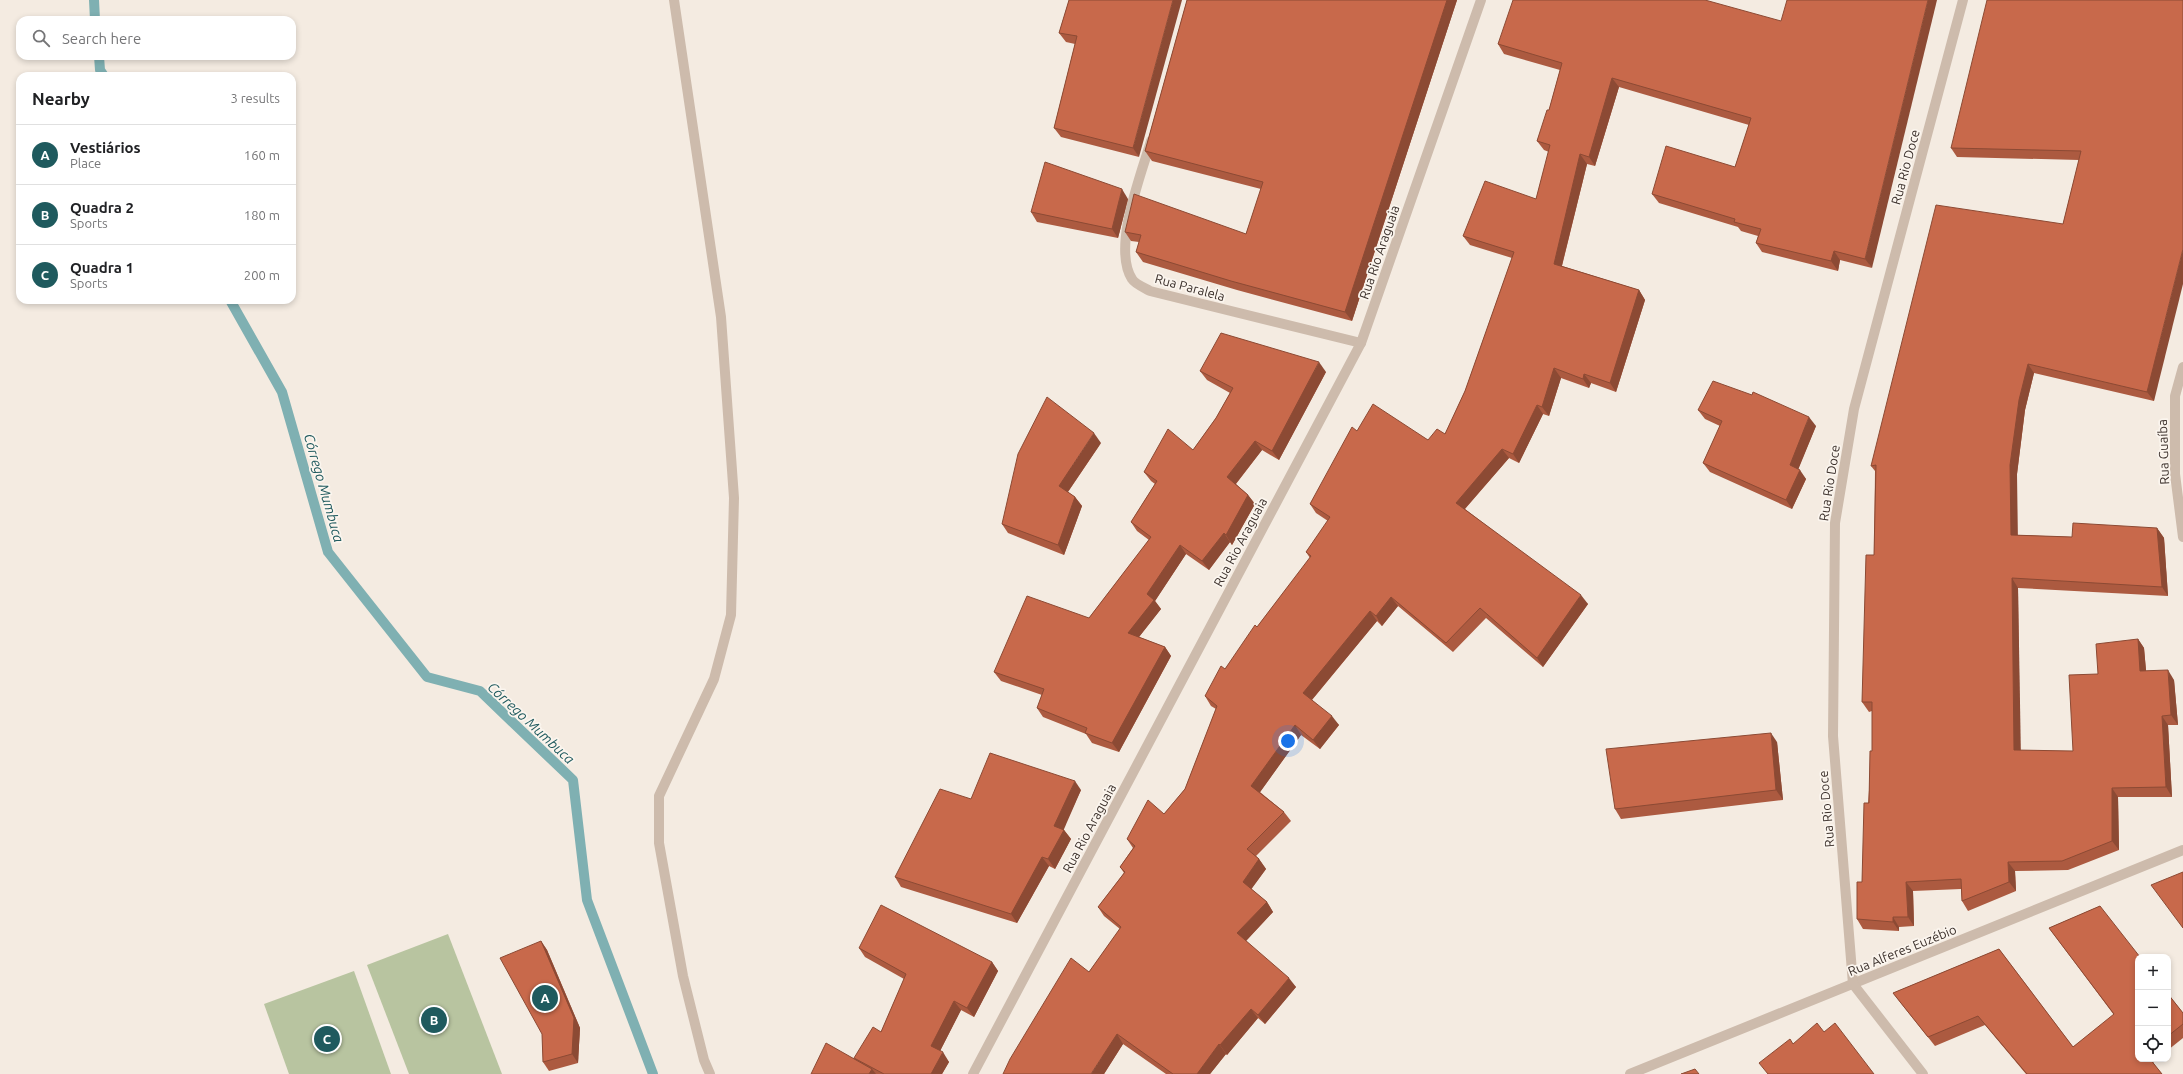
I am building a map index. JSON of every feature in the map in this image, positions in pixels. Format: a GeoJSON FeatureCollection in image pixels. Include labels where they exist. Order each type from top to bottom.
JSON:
{"type":"FeatureCollection","features":[{"type":"Feature","properties":{"kind":"street"},"geometry":{"type":"LineString","coordinates":[[674,0],[721,317],[734,506],[732,615],[714,679],[660,796],[659,843],[683,976],[704,1060],[710,1074]]}},
{"type":"Feature","properties":{"kind":"street","name":"Rua Rio Araguaia"},"geometry":{"type":"LineString","coordinates":[[973,1074],[1361,343],[1481,0]]}},
{"type":"Feature","properties":{"kind":"street","name":"Rua Rio Doce"},"geometry":{"type":"LineString","coordinates":[[1853,984],[1833,736],[1835,524],[1854,409],[1963,0]]}},
{"type":"Feature","properties":{"kind":"street","name":"Rua Paralela"},"geometry":{"type":"LineString","coordinates":[[1154,129],[1125,235],[1124,257],[1132,280],[1150,291],[1361,343]]}},
{"type":"Feature","properties":{"kind":"street","name":"Rua Guaíba"},"geometry":{"type":"LineString","coordinates":[[2183,367],[2175,396],[2175,474],[2183,537]]}},
{"type":"Feature","properties":{"kind":"street","name":"Rua Alferes Euzébio"},"geometry":{"type":"LineString","coordinates":[[1630,1074],[2183,850]]}},
{"type":"Feature","properties":{"kind":"street"},"geometry":{"type":"LineString","coordinates":[[1853,984],[1923,1074]]}},
{"type":"Feature","properties":{"kind":"green space"},"geometry":{"type":"Polygon","coordinates":[[[448,934],[502,1074],[409,1074],[367,965],[448,934]]]}},
{"type":"Feature","properties":{"kind":"green space"},"geometry":{"type":"Polygon","coordinates":[[[354,971],[391,1074],[289,1074],[264,1004],[354,971]]]}},
{"type":"Feature","properties":{"kind":"building"},"geometry":{"type":"Polygon","coordinates":[[[1069,0],[1173,0],[1133,148],[1054,128],[1077,36],[1059,33],[1069,0]]]}},
{"type":"Feature","properties":{"kind":"building"},"geometry":{"type":"Polygon","coordinates":[[[1187,0],[1447,0],[1345,312],[1231,281],[1136,252],[1141,235],[1125,232],[1134,194],[1246,234],[1263,182],[1145,151],[1187,0]]]}},
{"type":"Feature","properties":{"kind":"building"},"geometry":{"type":"Polygon","coordinates":[[[1513,0],[1705,0],[1781,21],[1787,0],[1928,0],[1865,259],[1834,251],[1831,261],[1756,243],[1761,229],[1734,222],[1735,219],[1652,194],[1666,146],[1735,167],[1751,118],[1612,78],[1589,157],[1580,154],[1554,264],[1639,290],[1610,383],[1584,374],[1583,379],[1554,368],[1542,407],[1537,405],[1513,454],[1502,449],[1456,503],[1581,595],[1537,658],[1480,608],[1446,643],[1391,597],[1376,616],[1370,611],[1303,693],[1332,716],[1313,740],[1295,725],[1251,786],[1284,812],[1247,849],[1259,859],[1243,882],[1267,902],[1237,933],[1289,978],[1258,1015],[1251,1009],[1220,1045],[1219,1044],[1197,1074],[1173,1074],[1117,1034],[1091,1074],[1003,1074],[1010,1059],[1071,958],[1089,972],[1121,927],[1098,907],[1125,872],[1120,867],[1135,846],[1127,839],[1148,800],[1164,814],[1185,789],[1217,706],[1205,696],[1221,666],[1225,669],[1255,625],[1257,627],[1311,556],[1306,552],[1330,517],[1310,504],[1352,427],[1357,431],[1373,404],[1428,440],[1437,429],[1445,434],[1465,391],[1514,252],[1463,236],[1485,181],[1536,199],[1550,145],[1537,141],[1547,110],[1549,110],[1562,63],[1498,44],[1513,0]]]}},
{"type":"Feature","properties":{"kind":"building"},"geometry":{"type":"Polygon","coordinates":[[[1987,0],[2183,0],[2183,249],[2147,392],[2028,364],[2019,400],[2010,465],[2011,535],[2072,537],[2073,523],[2157,528],[2162,587],[2012,578],[2014,750],[2073,751],[2069,675],[2098,674],[2096,644],[2138,639],[2140,671],[2168,670],[2171,715],[2162,716],[2166,787],[2112,788],[2112,841],[2062,861],[2008,862],[2009,882],[1962,901],[1961,879],[1906,882],[1908,917],[1893,917],[1893,922],[1857,919],[1857,882],[1862,882],[1864,803],[1869,803],[1870,751],[1872,751],[1872,702],[1862,702],[1866,555],[1874,555],[1876,465],[1871,466],[1936,205],[2063,224],[2081,151],[1951,148],[1987,0]]]}},
{"type":"Feature","properties":{"kind":"building"},"geometry":{"type":"Polygon","coordinates":[[[1045,162],[1122,189],[1112,229],[1031,212],[1045,162]]]}},
{"type":"Feature","properties":{"kind":"building"},"geometry":{"type":"Polygon","coordinates":[[[1221,333],[1319,362],[1272,451],[1255,441],[1227,477],[1248,495],[1226,535],[1224,533],[1202,561],[1180,545],[1147,594],[1154,600],[1128,633],[1165,647],[1112,743],[1085,733],[1087,728],[1037,708],[1044,689],[994,672],[1027,596],[1089,618],[1151,537],[1131,522],[1157,481],[1144,472],[1168,429],[1193,450],[1216,418],[1233,388],[1200,371],[1221,333]]]}},
{"type":"Feature","properties":{"kind":"building"},"geometry":{"type":"Polygon","coordinates":[[[1713,381],[1752,395],[1753,392],[1809,417],[1790,465],[1800,470],[1786,500],[1703,463],[1722,421],[1698,410],[1713,381]]]}},
{"type":"Feature","properties":{"kind":"building"},"geometry":{"type":"Polygon","coordinates":[[[1047,397],[1094,433],[1059,486],[1075,497],[1058,545],[1002,524],[1018,454],[1047,397]]]}},
{"type":"Feature","properties":{"kind":"building"},"geometry":{"type":"Polygon","coordinates":[[[1771,733],[1776,790],[1615,809],[1606,749],[1771,733]]]}},
{"type":"Feature","properties":{"kind":"building"},"geometry":{"type":"Polygon","coordinates":[[[990,753],[1075,781],[1054,826],[1064,830],[1048,859],[1042,857],[1011,914],[895,877],[940,789],[971,799],[990,753]]]}},
{"type":"Feature","properties":{"kind":"building"},"geometry":{"type":"Polygon","coordinates":[[[2183,872],[2183,928],[2151,885],[2183,872]]]}},
{"type":"Feature","properties":{"kind":"building"},"geometry":{"type":"Polygon","coordinates":[[[881,905],[992,962],[967,1008],[954,1001],[931,1046],[943,1052],[931,1074],[884,1074],[854,1058],[873,1027],[881,1032],[906,974],[859,948],[881,905]]]}},
{"type":"Feature","properties":{"kind":"building"},"geometry":{"type":"Polygon","coordinates":[[[2100,906],[2138,954],[2135,954],[2135,1062],[2152,1062],[2162,1074],[2027,1074],[1978,1016],[1928,1037],[1893,993],[1999,949],[2073,1047],[2114,1014],[2049,928],[2100,906]]]}},
{"type":"Feature","properties":{"kind":"building"},"geometry":{"type":"Polygon","coordinates":[[[541,941],[574,1018],[572,1054],[543,1062],[542,1034],[500,958],[541,941]]]}},
{"type":"Feature","properties":{"kind":"building"},"geometry":{"type":"Polygon","coordinates":[[[2171,998],[2183,1013],[2183,1024],[2171,1034],[2171,998]]]}},
{"type":"Feature","properties":{"kind":"building"},"geometry":{"type":"Polygon","coordinates":[[[1817,1023],[1824,1032],[1835,1023],[1874,1074],[1768,1074],[1759,1063],[1790,1039],[1793,1044],[1817,1023]]]}},
{"type":"Feature","properties":{"kind":"building"},"geometry":{"type":"Polygon","coordinates":[[[826,1043],[872,1069],[869,1074],[811,1074],[826,1043]]]}},
{"type":"Feature","properties":{"kind":"building"},"geometry":{"type":"Polygon","coordinates":[[[1695,1069],[1699,1074],[1681,1074],[1695,1069]]]}},
{"type":"Feature","properties":{"kind":"waterway","name":"Córrego Mumbuca"},"geometry":{"type":"LineString","coordinates":[[94,0],[95,16]]}},
{"type":"Feature","properties":{"kind":"waterway","name":"Córrego Mumbuca"},"geometry":{"type":"LineString","coordinates":[[99,60],[101,72]]}},
{"type":"Feature","properties":{"kind":"waterway","name":"Córrego Mumbuca"},"geometry":{"type":"LineString","coordinates":[[232,304],[282,392],[328,552],[427,677],[480,691],[573,780],[587,900],[653,1074]]}},
{"type":"Feature","properties":{"kind":"place","name":"Vestiários"},"geometry":{"type":"Point","coordinates":[545,998]}},
{"type":"Feature","properties":{"kind":"place","name":"Quadra 2"},"geometry":{"type":"Point","coordinates":[434,1020]}},
{"type":"Feature","properties":{"kind":"place","name":"Quadra 1"},"geometry":{"type":"Point","coordinates":[327,1039]}}]}
